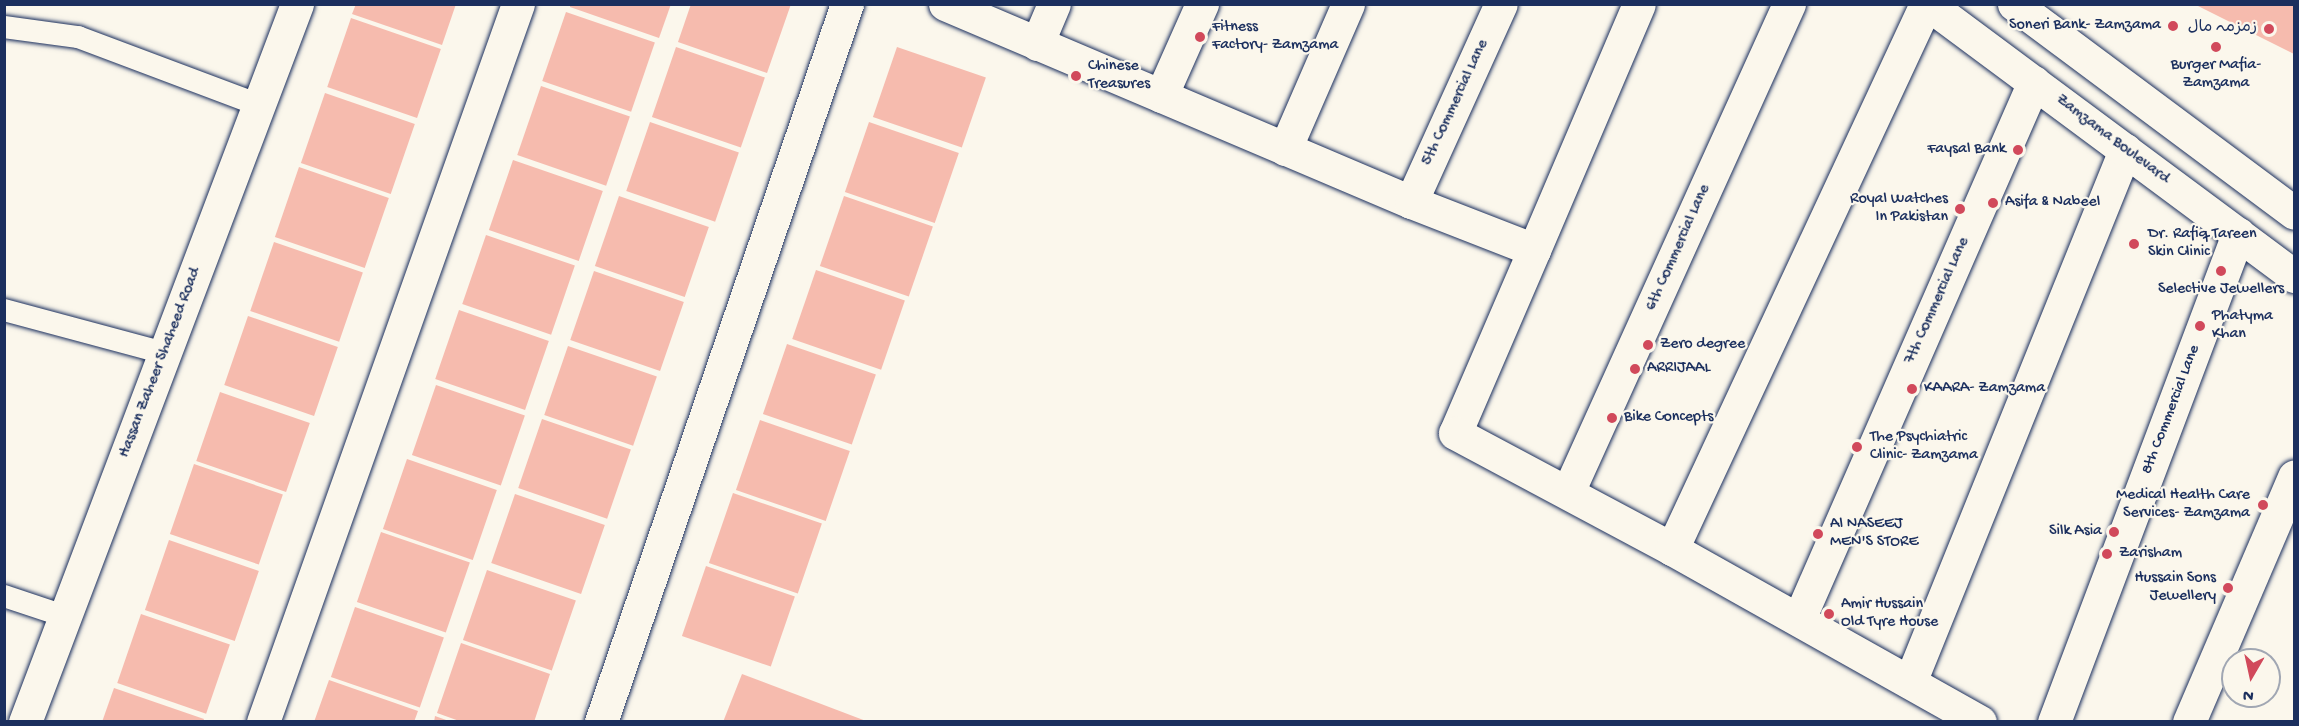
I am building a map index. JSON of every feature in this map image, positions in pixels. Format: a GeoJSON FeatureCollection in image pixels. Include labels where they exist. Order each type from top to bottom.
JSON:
{"type":"FeatureCollection","features":[{"type":"Feature","properties":{"kind":"street","name":"Hassan Zaheer Shaheed Road"},"geometry":{"type":"LineString","coordinates":[[25,722],[297,4]]}},
{"type":"Feature","properties":{"kind":"street"},"geometry":{"type":"LineString","coordinates":[[263,722],[518,4]]}},
{"type":"Feature","properties":{"kind":"street"},"geometry":{"type":"LineString","coordinates":[[601,722],[847,4]]}},
{"type":"Feature","properties":{"kind":"street"},"geometry":{"type":"LineString","coordinates":[[945,4],[1411,202],[1534,250]]}},
{"type":"Feature","properties":{"kind":"street"},"geometry":{"type":"LineString","coordinates":[[1036,44],[1054,4]]}},
{"type":"Feature","properties":{"kind":"street"},"geometry":{"type":"LineString","coordinates":[[1161,96],[1202,4]]}},
{"type":"Feature","properties":{"kind":"street"},"geometry":{"type":"LineString","coordinates":[[1285,149],[1348,4]]}},
{"type":"Feature","properties":{"kind":"street","name":"5th Commercial Lane"},"geometry":{"type":"LineString","coordinates":[[1411,202],[1502,4]]}},
{"type":"Feature","properties":{"kind":"street"},"geometry":{"type":"LineString","coordinates":[[1639,4],[1455,433],[1672,549],[1980,722]]}},
{"type":"Feature","properties":{"kind":"street","name":"6th Commercial Lane"},"geometry":{"type":"LineString","coordinates":[[1568,492],[1790,4]]}},
{"type":"Feature","properties":{"kind":"street"},"geometry":{"type":"LineString","coordinates":[[1672,549],[1927,4]]}},
{"type":"Feature","properties":{"kind":"street","name":"Zamzama Boulevard"},"geometry":{"type":"LineString","coordinates":[[1927,4],[2295,276]]}},
{"type":"Feature","properties":{"kind":"street"},"geometry":{"type":"LineString","coordinates":[[2014,4],[2295,213]]}},
{"type":"Feature","properties":{"kind":"street","name":"7th Commercial Lane"},"geometry":{"type":"LineString","coordinates":[[1799,619],[2034,82]]}},
{"type":"Feature","properties":{"kind":"street"},"geometry":{"type":"LineString","coordinates":[[1910,682],[2125,150]]}},
{"type":"Feature","properties":{"kind":"street","name":"8th Commercial Lane"},"geometry":{"type":"LineString","coordinates":[[2054,722],[2238,234]]}},
{"type":"Feature","properties":{"kind":"street"},"geometry":{"type":"LineString","coordinates":[[2189,722],[2295,477]]}},
{"type":"Feature","properties":{"kind":"lane"},"geometry":{"type":"LineString","coordinates":[[4,27],[78,37],[259,105]]}},
{"type":"Feature","properties":{"kind":"lane"},"geometry":{"type":"LineString","coordinates":[[4,310],[164,353]]}},
{"type":"Feature","properties":{"kind":"lane"},"geometry":{"type":"LineString","coordinates":[[4,596],[64,616]]}},
{"type":"Feature","properties":{"kind":"building"},"geometry":{"type":"Polygon","coordinates":[[[356,4],[456,4],[442,45],[352,14],[356,4]]]}},
{"type":"Feature","properties":{"kind":"building"},"geometry":{"type":"Polygon","coordinates":[[[570,4],[671,4],[659,38],[570,7],[570,4]]]}},
{"type":"Feature","properties":{"kind":"building"},"geometry":{"type":"Polygon","coordinates":[[[691,4],[791,4],[767,73],[678,42],[691,4]]]}},
{"type":"Feature","properties":{"kind":"building","name":"زمزمہ مال"},"geometry":{"type":"Polygon","coordinates":[[[2194,4],[2294,4],[2294,54],[2194,4]]]}},
{"type":"Feature","properties":{"kind":"building"},"geometry":{"type":"Polygon","coordinates":[[[566,12],[655,43],[631,112],[542,81],[566,12]]]}},
{"type":"Feature","properties":{"kind":"building"},"geometry":{"type":"Polygon","coordinates":[[[351,18],[441,49],[417,118],[327,87],[351,18]]]}},
{"type":"Feature","properties":{"kind":"building"},"geometry":{"type":"Polygon","coordinates":[[[676,47],[765,78],[741,148],[652,117],[676,47]]]}},
{"type":"Feature","properties":{"kind":"building"},"geometry":{"type":"Polygon","coordinates":[[[897,47],[986,78],[962,148],[873,117],[897,47]]]}},
{"type":"Feature","properties":{"kind":"building"},"geometry":{"type":"Polygon","coordinates":[[[541,86],[630,117],[606,186],[517,155],[541,86]]]}},
{"type":"Feature","properties":{"kind":"building"},"geometry":{"type":"Polygon","coordinates":[[[325,93],[415,124],[391,194],[301,163],[325,93]]]}},
{"type":"Feature","properties":{"kind":"building"},"geometry":{"type":"Polygon","coordinates":[[[650,122],[739,153],[715,222],[626,191],[650,122]]]}},
{"type":"Feature","properties":{"kind":"building"},"geometry":{"type":"Polygon","coordinates":[[[869,122],[959,153],[935,223],[845,192],[869,122]]]}},
{"type":"Feature","properties":{"kind":"building"},"geometry":{"type":"Polygon","coordinates":[[[513,160],[603,191],[579,261],[489,230],[513,160]]]}},
{"type":"Feature","properties":{"kind":"building"},"geometry":{"type":"Polygon","coordinates":[[[299,167],[389,198],[365,268],[275,237],[299,167]]]}},
{"type":"Feature","properties":{"kind":"building"},"geometry":{"type":"Polygon","coordinates":[[[619,196],[709,227],[685,297],[595,266],[619,196]]]}},
{"type":"Feature","properties":{"kind":"building"},"geometry":{"type":"Polygon","coordinates":[[[844,196],[933,227],[909,297],[820,266],[844,196]]]}},
{"type":"Feature","properties":{"kind":"building"},"geometry":{"type":"Polygon","coordinates":[[[486,235],[575,266],[551,335],[462,304],[486,235]]]}},
{"type":"Feature","properties":{"kind":"building"},"geometry":{"type":"Polygon","coordinates":[[[274,242],[363,273],[339,342],[250,311],[274,242]]]}},
{"type":"Feature","properties":{"kind":"building"},"geometry":{"type":"Polygon","coordinates":[[[816,270],[905,301],[881,370],[792,339],[816,270]]]}},
{"type":"Feature","properties":{"kind":"building"},"geometry":{"type":"Polygon","coordinates":[[[594,271],[684,302],[660,371],[570,340],[594,271]]]}},
{"type":"Feature","properties":{"kind":"building"},"geometry":{"type":"Polygon","coordinates":[[[459,310],[549,341],[525,410],[435,379],[459,310]]]}},
{"type":"Feature","properties":{"kind":"building"},"geometry":{"type":"Polygon","coordinates":[[[248,316],[338,347],[314,416],[224,385],[248,316]]]}},
{"type":"Feature","properties":{"kind":"building"},"geometry":{"type":"Polygon","coordinates":[[[787,344],[876,375],[852,445],[763,414],[787,344]]]}},
{"type":"Feature","properties":{"kind":"building"},"geometry":{"type":"Polygon","coordinates":[[[568,346],[657,377],[633,446],[544,415],[568,346]]]}},
{"type":"Feature","properties":{"kind":"building"},"geometry":{"type":"Polygon","coordinates":[[[436,385],[525,416],[501,486],[412,455],[436,385]]]}},
{"type":"Feature","properties":{"kind":"building"},"geometry":{"type":"Polygon","coordinates":[[[220,392],[310,423],[286,492],[196,461],[220,392]]]}},
{"type":"Feature","properties":{"kind":"building"},"geometry":{"type":"Polygon","coordinates":[[[542,419],[631,450],[607,519],[518,488],[542,419]]]}},
{"type":"Feature","properties":{"kind":"building"},"geometry":{"type":"Polygon","coordinates":[[[760,420],[850,451],[826,521],[736,490],[760,420]]]}},
{"type":"Feature","properties":{"kind":"building"},"geometry":{"type":"Polygon","coordinates":[[[407,459],[497,490],[473,560],[383,529],[407,459]]]}},
{"type":"Feature","properties":{"kind":"building"},"geometry":{"type":"Polygon","coordinates":[[[194,464],[283,495],[259,565],[170,534],[194,464]]]}},
{"type":"Feature","properties":{"kind":"building"},"geometry":{"type":"Polygon","coordinates":[[[733,493],[822,524],[798,594],[709,563],[733,493]]]}},
{"type":"Feature","properties":{"kind":"building"},"geometry":{"type":"Polygon","coordinates":[[[515,494],[605,525],[581,594],[491,563],[515,494]]]}},
{"type":"Feature","properties":{"kind":"building"},"geometry":{"type":"Polygon","coordinates":[[[381,532],[470,563],[446,633],[357,602],[381,532]]]}},
{"type":"Feature","properties":{"kind":"building"},"geometry":{"type":"Polygon","coordinates":[[[169,540],[259,571],[235,641],[145,610],[169,540]]]}},
{"type":"Feature","properties":{"kind":"building"},"geometry":{"type":"Polygon","coordinates":[[[706,566],[795,597],[771,667],[682,636],[706,566]]]}},
{"type":"Feature","properties":{"kind":"building"},"geometry":{"type":"Polygon","coordinates":[[[487,570],[576,601],[552,671],[463,640],[487,570]]]}},
{"type":"Feature","properties":{"kind":"building"},"geometry":{"type":"Polygon","coordinates":[[[355,607],[444,638],[420,708],[331,677],[355,607]]]}},
{"type":"Feature","properties":{"kind":"building"},"geometry":{"type":"Polygon","coordinates":[[[141,614],[230,645],[206,714],[117,683],[141,614]]]}},
{"type":"Feature","properties":{"kind":"building"},"geometry":{"type":"Polygon","coordinates":[[[461,643],[550,674],[534,722],[462,722],[437,713],[461,643]]]}},
{"type":"Feature","properties":{"kind":"building"},"geometry":{"type":"Polygon","coordinates":[[[742,674],[866,721],[866,722],[723,722],[742,674]]]}},
{"type":"Feature","properties":{"kind":"building"},"geometry":{"type":"Polygon","coordinates":[[[329,680],[418,711],[414,722],[314,722],[329,680]]]}},
{"type":"Feature","properties":{"kind":"building"},"geometry":{"type":"Polygon","coordinates":[[[114,688],[204,719],[203,722],[102,722],[114,688]]]}},
{"type":"Feature","properties":{"kind":"building"},"geometry":{"type":"Polygon","coordinates":[[[435,716],[449,721],[449,722],[434,722],[435,716]]]}},
{"type":"Feature","properties":{"kind":"place","name":"Soneri Bank- Zamzama"},"geometry":{"type":"Point","coordinates":[2173,26]}},
{"type":"Feature","properties":{"kind":"place","name":"زمزمہ مال"},"geometry":{"type":"Point","coordinates":[2269,29]}},
{"type":"Feature","properties":{"kind":"place","name":"Fitness Factory- Zamzama"},"geometry":{"type":"Point","coordinates":[1200,37]}},
{"type":"Feature","properties":{"kind":"place","name":"Burger Mafia- Zamzama"},"geometry":{"type":"Point","coordinates":[2216,47]}},
{"type":"Feature","properties":{"kind":"place","name":"Chinese Treasures"},"geometry":{"type":"Point","coordinates":[1076,76]}},
{"type":"Feature","properties":{"kind":"place","name":"Faysal Bank"},"geometry":{"type":"Point","coordinates":[2018,150]}},
{"type":"Feature","properties":{"kind":"place","name":"Asifa & Nabeel"},"geometry":{"type":"Point","coordinates":[1993,203]}},
{"type":"Feature","properties":{"kind":"place","name":"Royal Watches In Pakistan"},"geometry":{"type":"Point","coordinates":[1960,209]}},
{"type":"Feature","properties":{"kind":"place","name":"Dr. Rafiq Tareen Skin Clinic"},"geometry":{"type":"Point","coordinates":[2134,244]}},
{"type":"Feature","properties":{"kind":"place","name":"Selective Jewellers"},"geometry":{"type":"Point","coordinates":[2221,271]}},
{"type":"Feature","properties":{"kind":"place","name":"Phatyma Khan"},"geometry":{"type":"Point","coordinates":[2200,326]}},
{"type":"Feature","properties":{"kind":"place","name":"Zero degree"},"geometry":{"type":"Point","coordinates":[1648,345]}},
{"type":"Feature","properties":{"kind":"place","name":"ARRIJAAL"},"geometry":{"type":"Point","coordinates":[1635,369]}},
{"type":"Feature","properties":{"kind":"place","name":"KAARA- Zamzama"},"geometry":{"type":"Point","coordinates":[1912,389]}},
{"type":"Feature","properties":{"kind":"place","name":"Bike Concepts"},"geometry":{"type":"Point","coordinates":[1612,418]}},
{"type":"Feature","properties":{"kind":"place","name":"The Psychiatric Clinic- Zamzama"},"geometry":{"type":"Point","coordinates":[1857,447]}},
{"type":"Feature","properties":{"kind":"place","name":"Medical Health Care Services- Zamzama"},"geometry":{"type":"Point","coordinates":[2263,505]}},
{"type":"Feature","properties":{"kind":"place","name":"Silk Asia"},"geometry":{"type":"Point","coordinates":[2114,532]}},
{"type":"Feature","properties":{"kind":"place","name":"Al NASEEJ MEN'S STORE"},"geometry":{"type":"Point","coordinates":[1818,534]}},
{"type":"Feature","properties":{"kind":"place","name":"Zarisham"},"geometry":{"type":"Point","coordinates":[2107,554]}},
{"type":"Feature","properties":{"kind":"place","name":"Hussain Sons Jewellery"},"geometry":{"type":"Point","coordinates":[2228,588]}},
{"type":"Feature","properties":{"kind":"place","name":"Amir Hussain Old Tyre House"},"geometry":{"type":"Point","coordinates":[1829,614]}}]}
